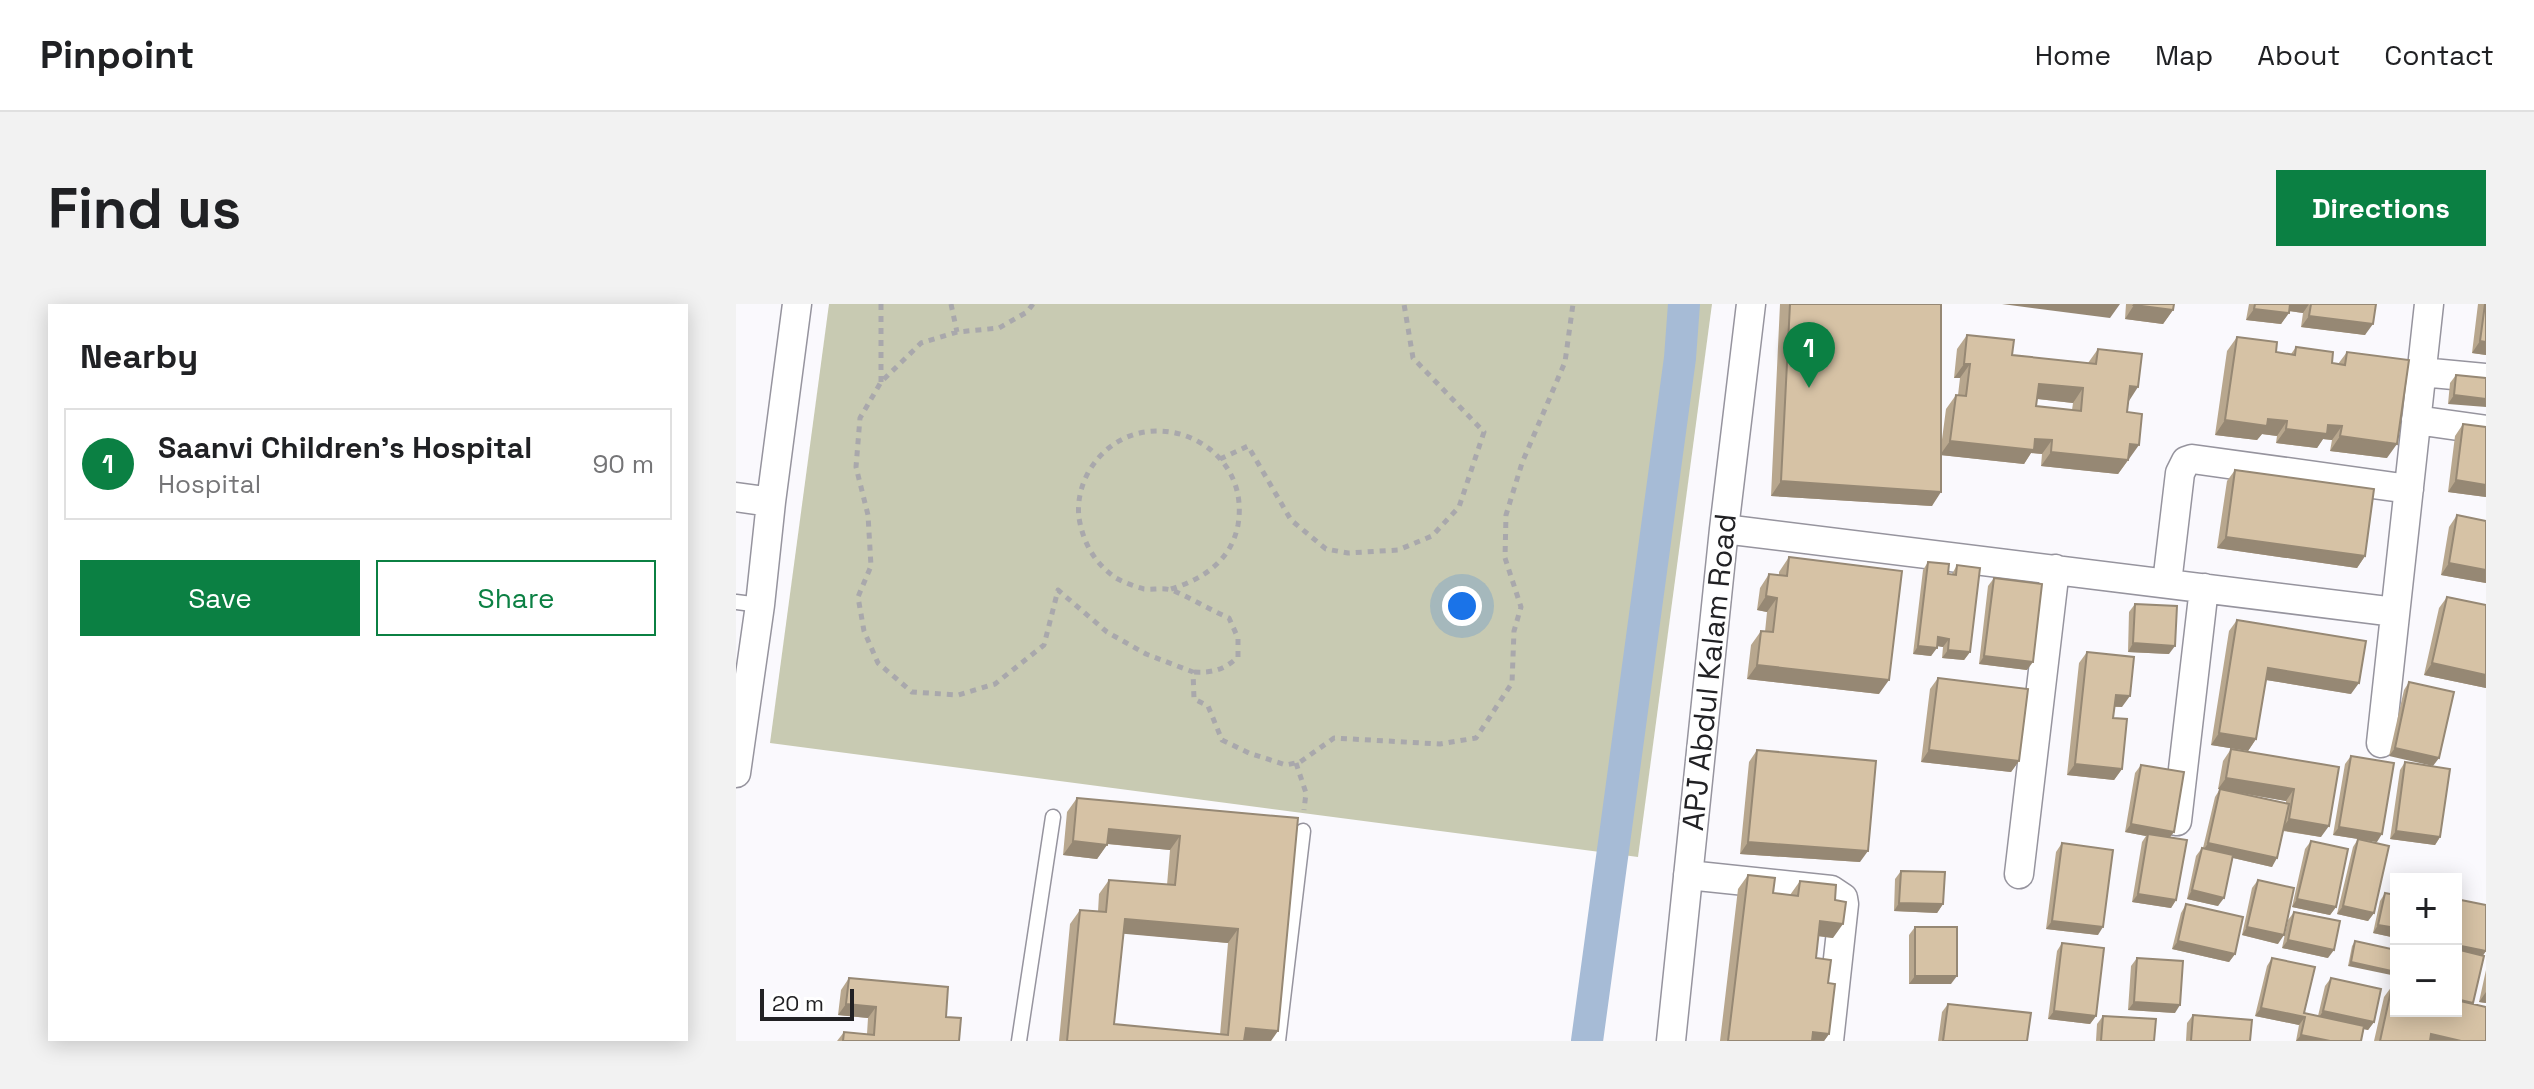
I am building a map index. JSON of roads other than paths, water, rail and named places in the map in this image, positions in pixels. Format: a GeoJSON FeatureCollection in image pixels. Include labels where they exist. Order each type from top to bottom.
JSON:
{"type":"FeatureCollection","features":[{"type":"Feature","properties":{"kind":"street"},"geometry":{"type":"LineString","coordinates":[[736,773],[748,604],[771,502],[797,304]]}},
{"type":"Feature","properties":{"kind":"street","name":"APJ Abdul Kalam Road"},"geometry":{"type":"LineString","coordinates":[[1671,1041],[1724,529],[1751,304]]}},
{"type":"Feature","properties":{"kind":"street"},"geometry":{"type":"LineString","coordinates":[[2381,743],[2429,304]]}},
{"type":"Feature","properties":{"kind":"street"},"geometry":{"type":"LineString","coordinates":[[2421,372],[2486,378]]}},
{"type":"Feature","properties":{"kind":"street"},"geometry":{"type":"LineString","coordinates":[[2416,420],[2486,430]]}},
{"type":"Feature","properties":{"kind":"street"},"geometry":{"type":"LineString","coordinates":[[2167,583],[2180,473],[2186,461],[2192,459],[2409,489]]}},
{"type":"Feature","properties":{"kind":"street"},"geometry":{"type":"LineString","coordinates":[[736,497],[771,502]]}},
{"type":"Feature","properties":{"kind":"street"},"geometry":{"type":"LineString","coordinates":[[1724,529],[2395,612]]}},
{"type":"Feature","properties":{"kind":"street"},"geometry":{"type":"LineString","coordinates":[[2019,874],[2055,569]]}},
{"type":"Feature","properties":{"kind":"street"},"geometry":{"type":"LineString","coordinates":[[2177,821],[2204,588]]}},
{"type":"Feature","properties":{"kind":"street"},"geometry":{"type":"LineString","coordinates":[[1688,875],[1831,890],[1843,898],[1829,1041]]}},
{"type":"Feature","properties":{"kind":"lane"},"geometry":{"type":"LineString","coordinates":[[1019,1041],[1053,817]]}},
{"type":"Feature","properties":{"kind":"lane"},"geometry":{"type":"LineString","coordinates":[[1278,1041],[1303,831]]}},
{"type":"Feature","properties":{"kind":"waterway"},"geometry":{"type":"LineString","coordinates":[[1587,1041],[1680,358],[1684,304]]}},
{"type":"Feature","properties":{"kind":"place","name":"Saanvi Children's Hospital"},"geometry":{"type":"Point","coordinates":[1809,388]}}]}
